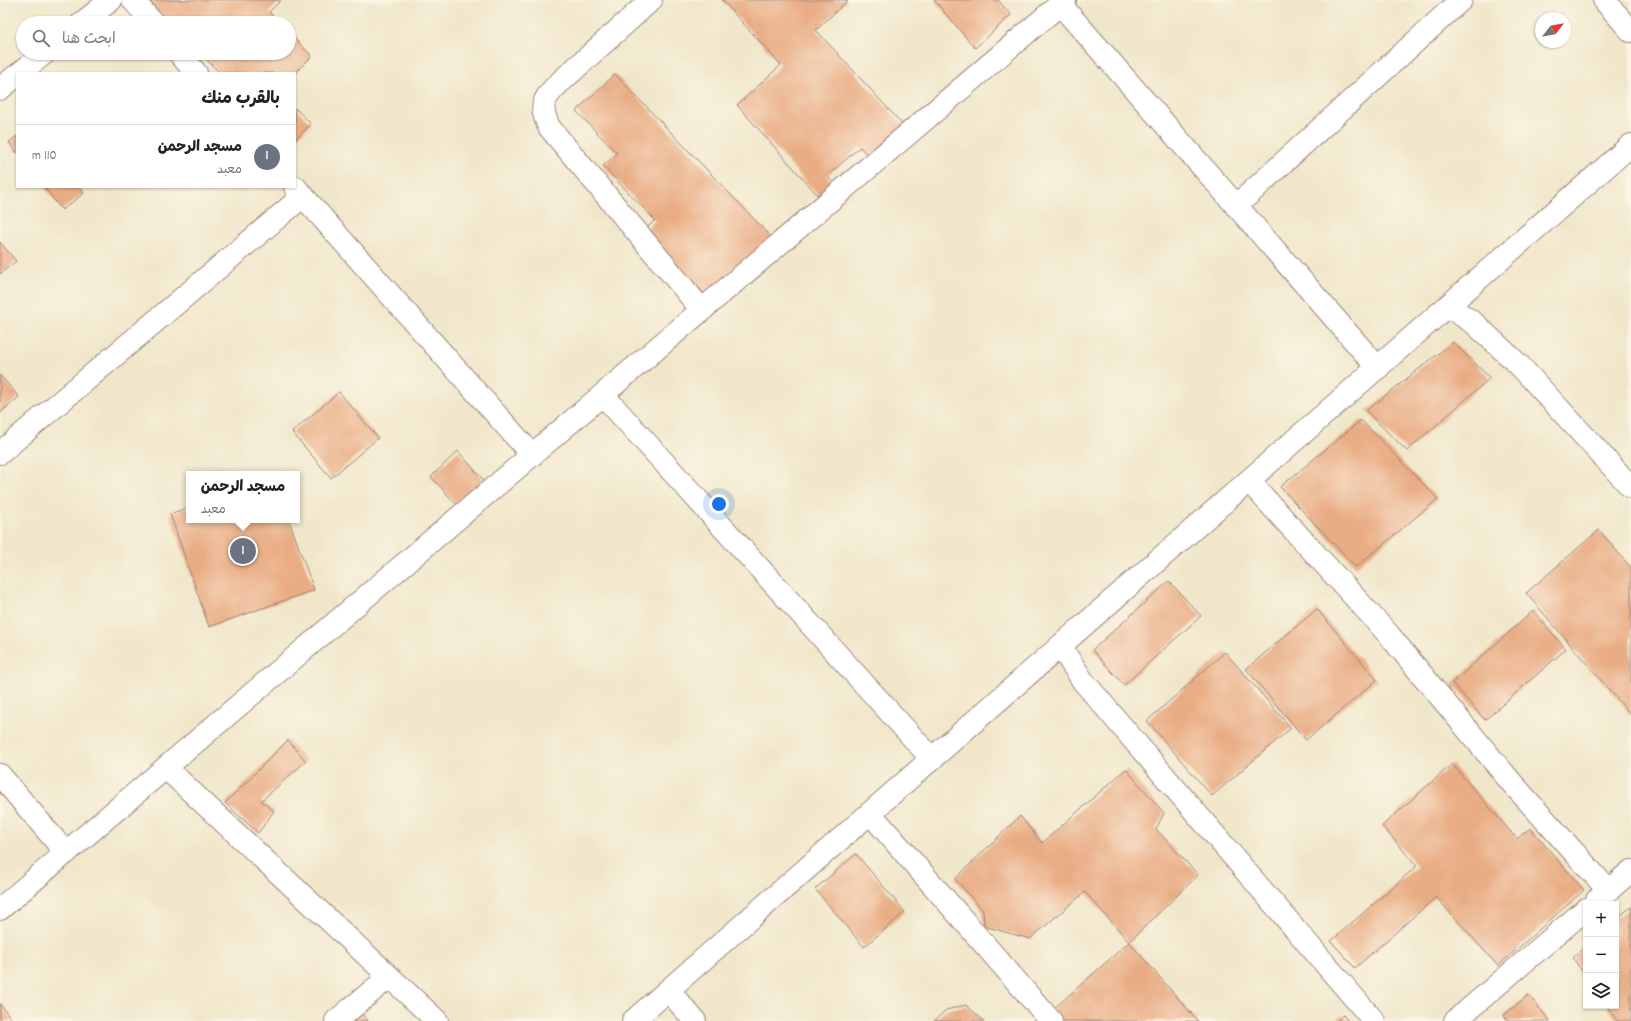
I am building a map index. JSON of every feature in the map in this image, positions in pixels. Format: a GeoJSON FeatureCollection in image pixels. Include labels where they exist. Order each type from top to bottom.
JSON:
{"type":"FeatureCollection","features":[{"type":"Feature","properties":{"kind":"street"},"geometry":{"type":"LineString","coordinates":[[91,16],[111,0]]}},
{"type":"Feature","properties":{"kind":"street"},"geometry":{"type":"LineString","coordinates":[[133,0],[147,16]]}},
{"type":"Feature","properties":{"kind":"street"},"geometry":{"type":"LineString","coordinates":[[652,0],[545,96],[542,112],[549,128],[702,310]]}},
{"type":"Feature","properties":{"kind":"street"},"geometry":{"type":"LineString","coordinates":[[1236,206],[1460,0]]}},
{"type":"Feature","properties":{"kind":"street"},"geometry":{"type":"LineString","coordinates":[[1604,0],[1631,31]]}},
{"type":"Feature","properties":{"kind":"street"},"geometry":{"type":"LineString","coordinates":[[0,909],[1062,2],[1236,206],[1378,368]]}},
{"type":"Feature","properties":{"kind":"street"},"geometry":{"type":"LineString","coordinates":[[21,72],[36,60]]}},
{"type":"Feature","properties":{"kind":"street"},"geometry":{"type":"LineString","coordinates":[[185,60],[195,72]]}},
{"type":"Feature","properties":{"kind":"street"},"geometry":{"type":"LineString","coordinates":[[0,89],[16,76]]}},
{"type":"Feature","properties":{"kind":"street"},"geometry":{"type":"LineString","coordinates":[[633,1021],[1631,146]]}},
{"type":"Feature","properties":{"kind":"street"},"geometry":{"type":"LineString","coordinates":[[0,453],[299,191],[532,455]]}},
{"type":"Feature","properties":{"kind":"street"},"geometry":{"type":"LineString","coordinates":[[1448,306],[1475,324],[1520,366],[1631,487]]}},
{"type":"Feature","properties":{"kind":"street"},"geometry":{"type":"LineString","coordinates":[[603,394],[932,759]]}},
{"type":"Feature","properties":{"kind":"street"},"geometry":{"type":"LineString","coordinates":[[1249,481],[1388,635],[1511,782],[1600,897],[1631,871]]}},
{"type":"Feature","properties":{"kind":"street"},"geometry":{"type":"LineString","coordinates":[[1060,646],[1083,681],[1374,1021]]}},
{"type":"Feature","properties":{"kind":"street"},"geometry":{"type":"LineString","coordinates":[[166,768],[437,1021]]}},
{"type":"Feature","properties":{"kind":"street"},"geometry":{"type":"LineString","coordinates":[[0,775],[66,853]]}},
{"type":"Feature","properties":{"kind":"street"},"geometry":{"type":"LineString","coordinates":[[870,813],[1051,1021]]}},
{"type":"Feature","properties":{"kind":"street"},"geometry":{"type":"LineString","coordinates":[[1455,1021],[1583,912]]}},
{"type":"Feature","properties":{"kind":"street"},"geometry":{"type":"LineString","coordinates":[[336,1021],[389,977]]}},
{"type":"Feature","properties":{"kind":"street"},"geometry":{"type":"LineString","coordinates":[[668,990],[695,1021]]}},
{"type":"Feature","properties":{"kind":"building"},"geometry":{"type":"Polygon","coordinates":[[[149,0],[281,0],[269,12],[273,16],[164,16],[149,0]]]}},
{"type":"Feature","properties":{"kind":"building"},"geometry":{"type":"Polygon","coordinates":[[[722,0],[848,0],[816,30],[915,138],[881,170],[860,147],[827,176],[846,196],[831,210],[737,105],[781,65],[722,0]]]}},
{"type":"Feature","properties":{"kind":"building"},"geometry":{"type":"Polygon","coordinates":[[[934,0],[998,0],[1011,15],[975,48],[934,0]]]}},
{"type":"Feature","properties":{"kind":"building"},"geometry":{"type":"Polygon","coordinates":[[[296,40],[312,56],[296,72],[219,72],[207,60],[296,60],[296,40]]]}},
{"type":"Feature","properties":{"kind":"building"},"geometry":{"type":"Polygon","coordinates":[[[615,74],[779,245],[716,306],[644,231],[655,220],[603,166],[617,153],[576,111],[615,74]]]}},
{"type":"Feature","properties":{"kind":"building"},"geometry":{"type":"Polygon","coordinates":[[[296,109],[311,124],[296,139],[296,109]]]}},
{"type":"Feature","properties":{"kind":"building"},"geometry":{"type":"Polygon","coordinates":[[[16,137],[16,152],[9,142],[16,137]]]}},
{"type":"Feature","properties":{"kind":"building"},"geometry":{"type":"Polygon","coordinates":[[[45,188],[80,188],[84,193],[62,210],[45,188]]]}},
{"type":"Feature","properties":{"kind":"building"},"geometry":{"type":"Polygon","coordinates":[[[0,242],[16,261],[0,274],[0,242]]]}},
{"type":"Feature","properties":{"kind":"building"},"geometry":{"type":"Polygon","coordinates":[[[1453,342],[1490,378],[1407,451],[1366,411],[1453,342]]]}},
{"type":"Feature","properties":{"kind":"building"},"geometry":{"type":"Polygon","coordinates":[[[0,375],[19,397],[0,413],[0,375]]]}},
{"type":"Feature","properties":{"kind":"building"},"geometry":{"type":"Polygon","coordinates":[[[339,392],[378,438],[331,478],[292,432],[339,392]]]}},
{"type":"Feature","properties":{"kind":"building"},"geometry":{"type":"Polygon","coordinates":[[[1361,420],[1438,499],[1356,567],[1280,487],[1361,420]]]}},
{"type":"Feature","properties":{"kind":"building"},"geometry":{"type":"Polygon","coordinates":[[[458,451],[487,484],[460,508],[431,477],[458,451]]]}},
{"type":"Feature","properties":{"kind":"building"},"geometry":{"type":"Polygon","coordinates":[[[186,508],[186,523],[290,523],[314,590],[209,627],[170,514],[186,508]]]}},
{"type":"Feature","properties":{"kind":"building"},"geometry":{"type":"Polygon","coordinates":[[[1599,530],[1631,568],[1631,715],[1526,593],[1599,530]]]}},
{"type":"Feature","properties":{"kind":"building"},"geometry":{"type":"Polygon","coordinates":[[[1169,581],[1201,616],[1124,685],[1092,650],[1169,581]]]}},
{"type":"Feature","properties":{"kind":"building"},"geometry":{"type":"Polygon","coordinates":[[[1317,609],[1377,680],[1306,740],[1246,669],[1317,609]]]}},
{"type":"Feature","properties":{"kind":"building"},"geometry":{"type":"Polygon","coordinates":[[[1533,611],[1566,649],[1485,720],[1452,683],[1533,611]]]}},
{"type":"Feature","properties":{"kind":"building"},"geometry":{"type":"Polygon","coordinates":[[[1225,652],[1291,728],[1212,796],[1147,721],[1225,652]]]}},
{"type":"Feature","properties":{"kind":"building"},"geometry":{"type":"Polygon","coordinates":[[[288,740],[306,761],[261,801],[274,811],[258,833],[225,803],[288,740]]]}},
{"type":"Feature","properties":{"kind":"building"},"geometry":{"type":"Polygon","coordinates":[[[1452,764],[1517,839],[1530,828],[1584,890],[1498,966],[1436,897],[1355,968],[1331,941],[1417,866],[1382,826],[1452,764]]]}},
{"type":"Feature","properties":{"kind":"building"},"geometry":{"type":"Polygon","coordinates":[[[1126,769],[1164,813],[1156,829],[1198,875],[1129,942],[1085,892],[1030,939],[984,926],[983,911],[955,879],[1020,816],[1042,843],[1126,769]]]}},
{"type":"Feature","properties":{"kind":"building"},"geometry":{"type":"Polygon","coordinates":[[[856,854],[905,912],[864,947],[815,889],[856,854]]]}},
{"type":"Feature","properties":{"kind":"building"},"geometry":{"type":"Polygon","coordinates":[[[1631,907],[1631,1021],[1617,1021],[1609,1009],[1619,1009],[1619,917],[1631,907]]]}},
{"type":"Feature","properties":{"kind":"building"},"geometry":{"type":"Polygon","coordinates":[[[1129,942],[1198,1021],[1058,1021],[1050,1012],[1129,942]]]}},
{"type":"Feature","properties":{"kind":"building"},"geometry":{"type":"Polygon","coordinates":[[[1583,948],[1583,973],[1573,958],[1583,948]]]}},
{"type":"Feature","properties":{"kind":"building"},"geometry":{"type":"Polygon","coordinates":[[[1528,995],[1550,1021],[1508,1021],[1504,1015],[1528,995]]]}},
{"type":"Feature","properties":{"kind":"building"},"geometry":{"type":"Polygon","coordinates":[[[0,1004],[13,1021],[0,1021],[0,1004]]]}},
{"type":"Feature","properties":{"kind":"building"},"geometry":{"type":"Polygon","coordinates":[[[966,1005],[984,1021],[934,1021],[946,1010],[966,1005]]]}},
{"type":"Feature","properties":{"kind":"building"},"geometry":{"type":"Polygon","coordinates":[[[358,1008],[368,1021],[342,1021],[358,1008]]]}},
{"type":"Feature","properties":{"kind":"building"},"geometry":{"type":"Polygon","coordinates":[[[1343,1015],[1348,1021],[1336,1021],[1343,1015]]]}},
{"type":"Feature","properties":{"kind":"place","name":"مسجد الرحمن"},"geometry":{"type":"Point","coordinates":[243,551]}}]}
